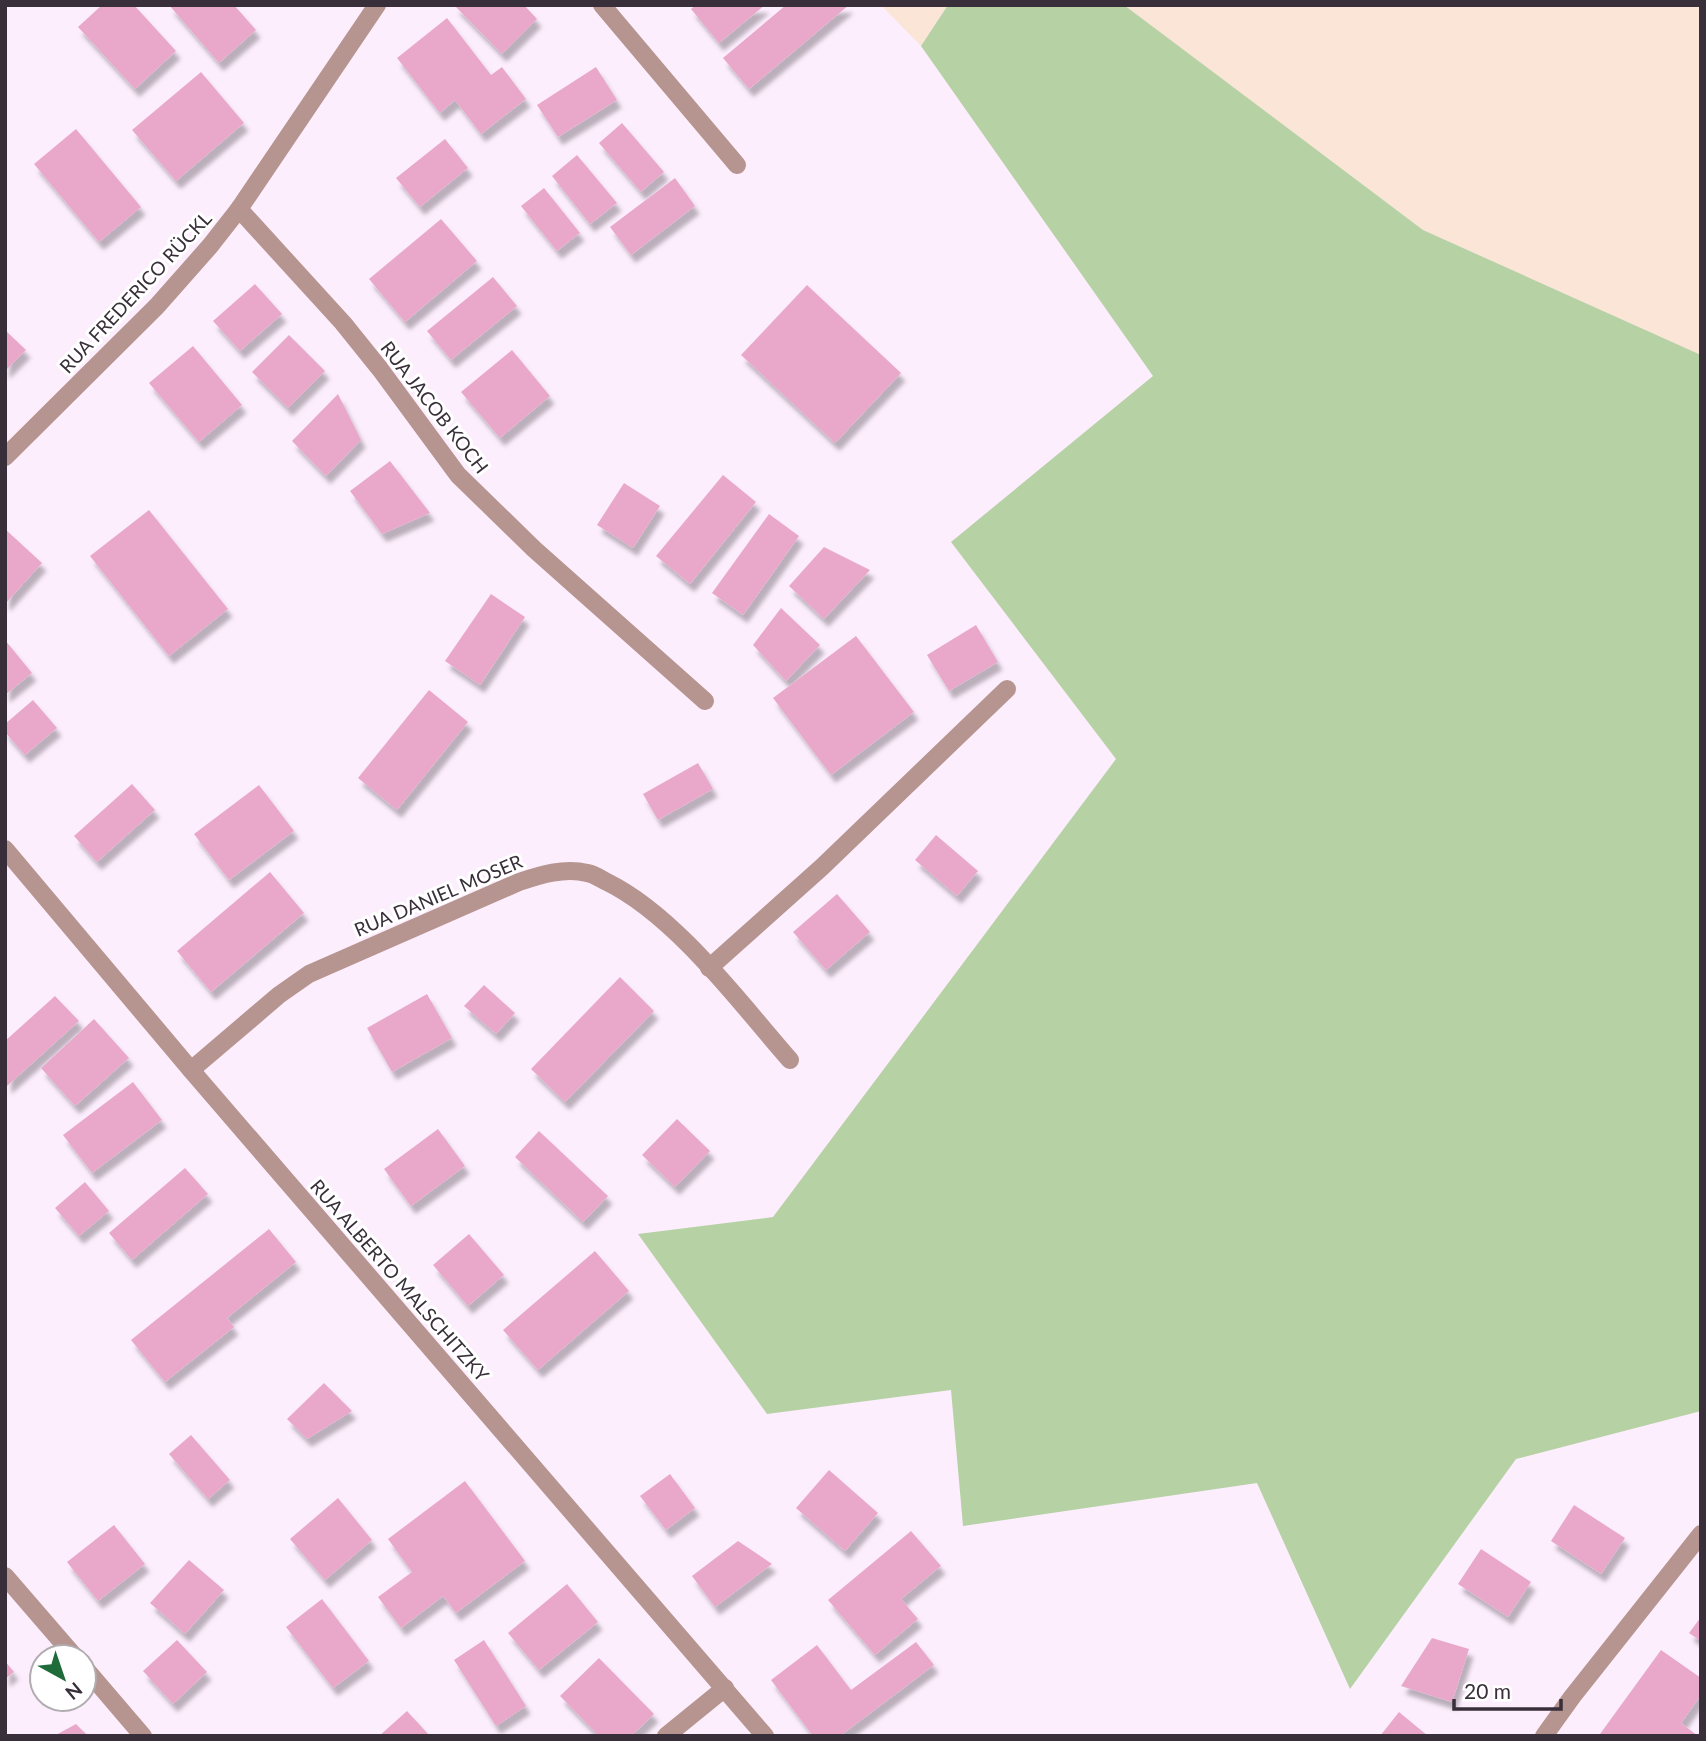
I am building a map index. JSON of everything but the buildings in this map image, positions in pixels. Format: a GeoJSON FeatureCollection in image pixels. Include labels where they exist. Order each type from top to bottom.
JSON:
{"type":"FeatureCollection","features":[{"type":"Feature","properties":{"kind":"street","name":"RUA FREDERICO RÜCKL"},"geometry":{"type":"LineString","coordinates":[[5,457],[157,306],[202,256],[239,209],[377,5]]}},
{"type":"Feature","properties":{"kind":"street"},"geometry":{"type":"LineString","coordinates":[[602,5],[737,165]]}},
{"type":"Feature","properties":{"kind":"street","name":"RUA JACOB KOCH"},"geometry":{"type":"LineString","coordinates":[[239,209],[358,341],[458,475],[534,549],[705,701]]}},
{"type":"Feature","properties":{"kind":"street"},"geometry":{"type":"LineString","coordinates":[[709,968],[832,858],[1007,689]]}},
{"type":"Feature","properties":{"kind":"street","name":"RUA ALBERTO MALSCHITZKY"},"geometry":{"type":"LineString","coordinates":[[5,849],[191,1070],[765,1736]]}},
{"type":"Feature","properties":{"kind":"street","name":"RUA DANIEL MOSER"},"geometry":{"type":"LineString","coordinates":[[191,1070],[279,995],[309,974],[519,882],[547,873],[588,873],[627,892],[659,916],[790,1060]]}},
{"type":"Feature","properties":{"kind":"street"},"geometry":{"type":"LineString","coordinates":[[1544,1736],[1701,1534]]}},
{"type":"Feature","properties":{"kind":"street"},"geometry":{"type":"LineString","coordinates":[[5,1576],[63,1643]]}},
{"type":"Feature","properties":{"kind":"street"},"geometry":{"type":"LineString","coordinates":[[98,1683],[143,1736]]}},
{"type":"Feature","properties":{"kind":"street"},"geometry":{"type":"LineString","coordinates":[[666,1736],[725,1688]]}},
{"type":"Feature","properties":{"kind":"shaded area"},"geometry":{"type":"Polygon","coordinates":[[[881,5],[948,5],[921,46],[881,5]]]}},
{"type":"Feature","properties":{"kind":"shaded area"},"geometry":{"type":"Polygon","coordinates":[[[1124,5],[1701,5],[1701,355],[1423,230],[1124,5]]]}},
{"type":"Feature","properties":{"kind":"green space"},"geometry":{"type":"Polygon","coordinates":[[[948,5],[1124,5],[1423,230],[1701,355],[1701,1411],[1516,1459],[1350,1689],[1257,1483],[963,1526],[951,1390],[767,1414],[638,1234],[773,1217],[1116,759],[951,542],[1153,376],[921,46],[948,5]]]}}]}
